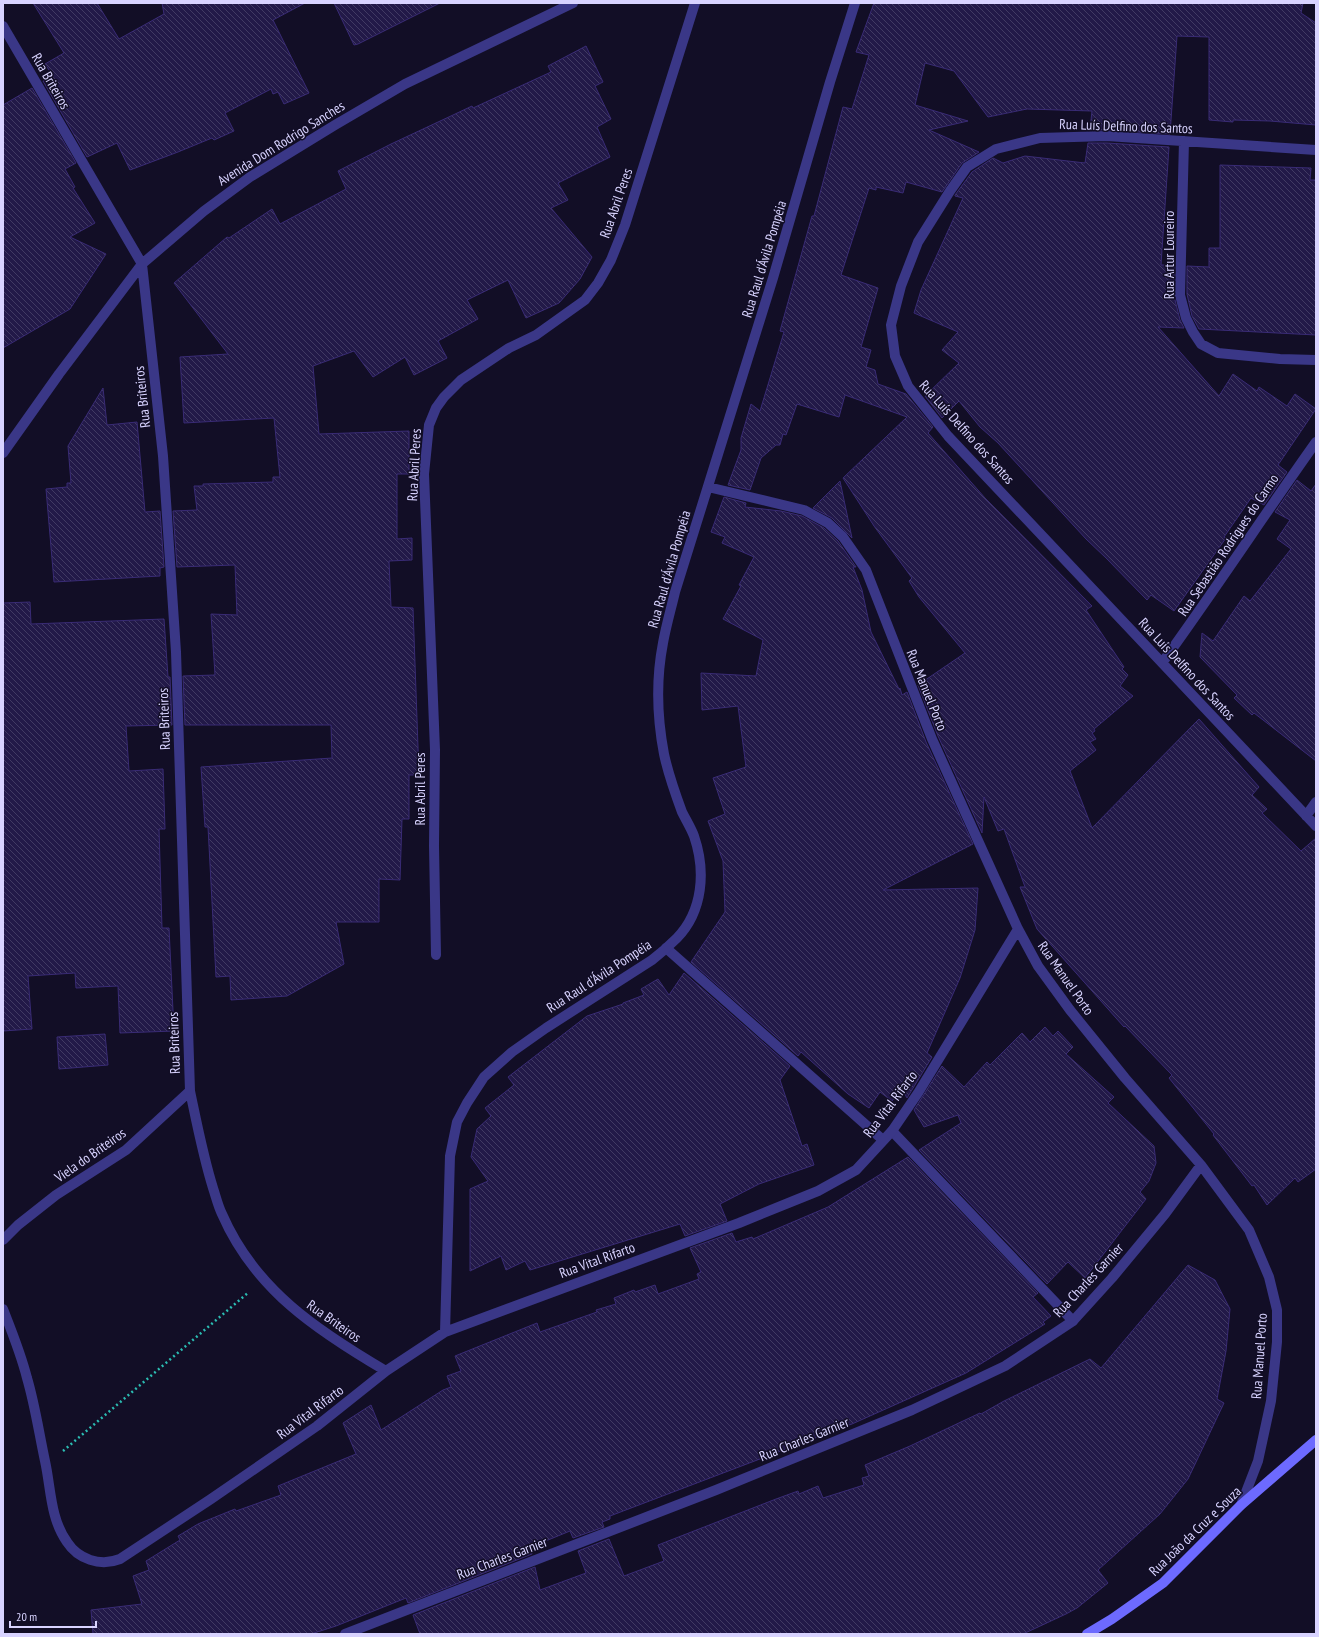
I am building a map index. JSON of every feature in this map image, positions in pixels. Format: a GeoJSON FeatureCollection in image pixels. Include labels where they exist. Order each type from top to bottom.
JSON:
{"type":"FeatureCollection","features":[{"type":"Feature","properties":{"kind":"main road","name":"Rua João da Cruz e Souza"},"geometry":{"type":"LineString","coordinates":[[1087,1634],[1112,1619],[1162,1582],[1241,1505],[1316,1440]]}},
{"type":"Feature","properties":{"kind":"street","name":"Avenida Dom Rodrigo Sanches"},"geometry":{"type":"LineString","coordinates":[[3,454],[59,374],[142,264],[204,211],[250,177],[405,84],[572,3]]}},
{"type":"Feature","properties":{"kind":"street","name":"Rua Abril Peres"},"geometry":{"type":"LineString","coordinates":[[436,955],[434,750],[424,474],[429,425],[436,408],[444,397],[461,380],[509,348],[536,335],[585,300],[598,283],[611,260],[625,225],[695,3]]}},
{"type":"Feature","properties":{"kind":"street","name":"Rua Raul d'Ávila Pompéia"},"geometry":{"type":"LineString","coordinates":[[444,1332],[450,1156],[457,1122],[467,1103],[484,1077],[512,1052],[546,1028],[652,960],[666,948],[678,937],[693,917],[700,895],[702,875],[694,836],[682,811],[670,778],[664,754],[659,719],[658,687],[663,643],[674,592],[773,278],[830,82],[855,3]]}},
{"type":"Feature","properties":{"kind":"street","name":"Rua Briteiros"},"geometry":{"type":"LineString","coordinates":[[3,26],[142,264],[163,456],[176,652],[190,1091],[204,1158],[222,1214],[244,1254],[263,1280],[290,1306],[337,1342],[386,1371]]}},
{"type":"Feature","properties":{"kind":"street","name":"Rua Luís Delfino dos Santos"},"geometry":{"type":"LineString","coordinates":[[1316,150],[1107,136],[1040,138],[996,149],[967,167],[918,242],[901,286],[891,325],[894,356],[908,386],[948,436],[1316,826]]}},
{"type":"Feature","properties":{"kind":"street","name":"Rua Artur Loureiro"},"geometry":{"type":"LineString","coordinates":[[1184,141],[1180,295],[1186,318],[1193,332],[1202,344],[1218,353],[1280,359],[1316,360]]}},
{"type":"Feature","properties":{"kind":"street","name":"Rua Sebastião Rodrigues do Carmo"},"geometry":{"type":"LineString","coordinates":[[1162,663],[1316,442]]}},
{"type":"Feature","properties":{"kind":"street","name":"Rua Manuel Porto"},"geometry":{"type":"LineString","coordinates":[[708,486],[804,510],[828,523],[843,537],[866,570],[932,739],[1018,930],[1038,966],[1070,1010],[1125,1078],[1201,1165],[1248,1230],[1269,1277],[1277,1310],[1271,1401],[1258,1461],[1241,1505]]}},
{"type":"Feature","properties":{"kind":"street"},"geometry":{"type":"LineString","coordinates":[[1306,816],[1316,802]]}},
{"type":"Feature","properties":{"kind":"street","name":"Rua Vital Rifarto"},"geometry":{"type":"LineString","coordinates":[[46,1466],[50,1496],[59,1530],[71,1547],[75,1552],[89,1560],[111,1562],[120,1559],[317,1426],[386,1371],[444,1332],[739,1223],[818,1191],[856,1170],[892,1131],[938,1062],[1018,930]]}},
{"type":"Feature","properties":{"kind":"street"},"geometry":{"type":"LineString","coordinates":[[666,948],[883,1140]]}},
{"type":"Feature","properties":{"kind":"street","name":"Viela do Briteiros"},"geometry":{"type":"LineString","coordinates":[[3,1240],[18,1225],[56,1195],[126,1150],[190,1091]]}},
{"type":"Feature","properties":{"kind":"street"},"geometry":{"type":"LineString","coordinates":[[892,1131],[1073,1321]]}},
{"type":"Feature","properties":{"kind":"street","name":"Rua Charles Garnier"},"geometry":{"type":"LineString","coordinates":[[345,1634],[716,1490],[912,1410],[1005,1366],[1073,1321],[1112,1278],[1165,1214],[1201,1165]]}},
{"type":"Feature","properties":{"kind":"street"},"geometry":{"type":"LineString","coordinates":[[3,1309],[16,1341],[27,1378],[46,1466]]}},
{"type":"Feature","properties":{"kind":"path"},"geometry":{"type":"LineString","coordinates":[[46,1466],[263,1280]]}},
{"type":"Feature","properties":{"kind":"building"},"geometry":{"type":"Polygon","coordinates":[[[33,3],[97,3],[119,39],[164,14],[162,3],[305,3],[273,20],[309,93],[284,104],[278,92],[273,94],[271,89],[225,113],[234,131],[214,140],[212,138],[130,170],[117,143],[87,157],[43,81],[53,76],[45,64],[64,53],[33,3]]]}},
{"type":"Feature","properties":{"kind":"building"},"geometry":{"type":"Polygon","coordinates":[[[334,3],[440,3],[354,45],[334,3]]]}},
{"type":"Feature","properties":{"kind":"building"},"geometry":{"type":"Polygon","coordinates":[[[874,3],[1303,3],[1301,13],[1316,23],[1316,125],[1270,121],[1233,120],[1233,122],[1209,120],[1209,37],[1177,36],[1170,134],[1090,130],[1092,111],[1027,109],[988,117],[954,71],[925,63],[915,105],[968,121],[929,130],[979,152],[962,163],[942,192],[906,182],[903,193],[876,187],[876,190],[869,188],[841,275],[878,288],[861,347],[871,350],[866,367],[875,370],[878,384],[906,394],[933,427],[928,433],[985,498],[1092,606],[1086,610],[1124,667],[1122,669],[1128,675],[1120,686],[1133,696],[1094,729],[1095,731],[1092,733],[1096,739],[1090,742],[1096,750],[1070,771],[1092,828],[1199,719],[1259,787],[1252,795],[1267,809],[1262,813],[1301,851],[1316,838],[1316,1169],[1298,1182],[1295,1178],[1267,1205],[1254,1185],[1252,1186],[1213,1135],[1214,1134],[1169,1078],[1172,1075],[1125,1026],[1124,1027],[1037,929],[1020,887],[1025,887],[1004,829],[998,831],[984,797],[982,833],[938,736],[918,685],[965,653],[919,597],[909,581],[912,578],[874,526],[843,478],[907,417],[845,395],[839,417],[797,404],[786,435],[783,434],[780,445],[776,445],[761,458],[750,490],[728,485],[741,450],[741,438],[751,404],[760,411],[784,332],[780,331],[812,216],[814,216],[843,107],[852,109],[869,55],[856,52],[874,3]]]}},
{"type":"Feature","properties":{"kind":"building"},"geometry":{"type":"Polygon","coordinates":[[[586,46],[603,82],[595,86],[611,119],[597,127],[610,157],[558,183],[568,200],[551,208],[592,257],[580,279],[559,303],[526,318],[508,280],[467,300],[478,319],[438,341],[447,358],[414,375],[405,357],[373,377],[354,351],[313,366],[319,434],[409,431],[409,474],[397,474],[397,539],[412,538],[412,560],[389,561],[391,607],[413,608],[419,775],[409,775],[409,819],[402,819],[400,880],[379,879],[379,922],[336,922],[344,964],[287,996],[231,1000],[230,976],[216,977],[208,827],[205,827],[201,767],[332,758],[331,725],[185,725],[183,676],[215,675],[211,614],[237,615],[235,565],[177,567],[173,511],[197,510],[194,486],[203,486],[203,484],[273,482],[273,477],[280,477],[274,418],[184,423],[180,357],[228,354],[174,283],[227,237],[229,238],[272,209],[280,224],[346,189],[338,171],[472,106],[473,108],[551,72],[548,66],[586,46]]]}},
{"type":"Feature","properties":{"kind":"building"},"geometry":{"type":"Polygon","coordinates":[[[32,88],[76,163],[65,169],[75,187],[73,188],[95,223],[70,237],[106,254],[70,309],[3,348],[3,105],[32,88]]]}},
{"type":"Feature","properties":{"kind":"building"},"geometry":{"type":"Polygon","coordinates":[[[1088,143],[1169,147],[1161,265],[1174,265],[1174,296],[1180,320],[1184,328],[1158,327],[1219,396],[1233,374],[1257,391],[1259,387],[1287,406],[1295,394],[1316,409],[1278,465],[1287,472],[1264,505],[1251,498],[1224,537],[1226,538],[1174,611],[1151,595],[1147,600],[1086,539],[998,443],[980,427],[959,401],[942,418],[925,396],[959,363],[942,350],[958,332],[914,313],[921,290],[963,198],[955,195],[972,172],[993,158],[1003,163],[1025,156],[1085,163],[1088,143]]]}},
{"type":"Feature","properties":{"kind":"building"},"geometry":{"type":"Polygon","coordinates":[[[1220,165],[1311,168],[1310,180],[1316,180],[1316,335],[1199,329],[1192,316],[1187,294],[1187,266],[1209,267],[1209,248],[1220,248],[1220,165]]]}},
{"type":"Feature","properties":{"kind":"building"},"geometry":{"type":"Polygon","coordinates":[[[103,388],[107,425],[137,422],[145,512],[160,511],[164,567],[160,568],[160,576],[54,582],[46,489],[67,487],[67,483],[71,483],[68,446],[103,388]]]}},
{"type":"Feature","properties":{"kind":"building"},"geometry":{"type":"Polygon","coordinates":[[[1297,480],[1311,491],[1316,484],[1316,761],[1254,713],[1252,715],[1234,698],[1237,695],[1200,657],[1202,633],[1213,641],[1244,596],[1250,601],[1291,549],[1277,539],[1290,520],[1275,512],[1297,480]]]}},
{"type":"Feature","properties":{"kind":"building"},"geometry":{"type":"Polygon","coordinates":[[[840,481],[852,538],[832,518],[813,508],[840,481]]]}},
{"type":"Feature","properties":{"kind":"building"},"geometry":{"type":"Polygon","coordinates":[[[724,497],[746,503],[745,507],[781,511],[802,516],[824,528],[838,541],[856,567],[853,567],[862,590],[871,632],[899,689],[900,688],[902,695],[907,692],[926,742],[973,844],[883,890],[978,888],[975,930],[960,978],[927,1053],[932,1057],[907,1098],[902,1089],[892,1101],[880,1092],[869,1108],[848,1094],[801,1052],[798,1056],[691,962],[725,912],[723,861],[708,821],[725,814],[713,778],[746,767],[738,706],[702,710],[701,673],[756,676],[763,640],[723,619],[741,586],[739,585],[754,557],[722,543],[725,537],[711,532],[724,497]]]}},
{"type":"Feature","properties":{"kind":"building"},"geometry":{"type":"Polygon","coordinates":[[[30,602],[31,624],[164,619],[168,677],[170,677],[172,725],[126,726],[129,771],[163,769],[165,829],[159,829],[162,928],[169,928],[174,1031],[120,1033],[118,986],[76,988],[75,973],[28,976],[32,1029],[3,1031],[3,603],[30,602]]]}},
{"type":"Feature","properties":{"kind":"building"},"geometry":{"type":"Polygon","coordinates":[[[684,973],[790,1066],[780,1080],[802,1146],[807,1144],[814,1165],[759,1184],[720,1204],[727,1221],[685,1236],[680,1224],[530,1270],[525,1261],[506,1270],[501,1256],[470,1271],[470,1189],[488,1181],[471,1157],[477,1129],[491,1116],[485,1108],[514,1085],[508,1077],[587,1016],[644,995],[641,989],[658,979],[669,995],[684,973]]]}},
{"type":"Feature","properties":{"kind":"building"},"geometry":{"type":"Polygon","coordinates":[[[1045,1027],[1053,1036],[1058,1031],[1073,1047],[1066,1054],[1114,1097],[1108,1103],[1154,1146],[1156,1163],[1149,1181],[1140,1192],[1146,1199],[1085,1278],[1068,1262],[1047,1284],[919,1150],[961,1123],[958,1115],[924,1127],[914,1110],[942,1066],[964,1087],[987,1062],[990,1065],[1022,1033],[1030,1042],[1045,1027]]]}},
{"type":"Feature","properties":{"kind":"building"},"geometry":{"type":"Polygon","coordinates":[[[105,1034],[108,1065],[59,1069],[57,1037],[105,1034]]]}},
{"type":"Feature","properties":{"kind":"building"},"geometry":{"type":"Polygon","coordinates":[[[908,1157],[1038,1293],[1033,1297],[1051,1316],[1043,1322],[1045,1324],[966,1373],[852,1424],[610,1516],[610,1519],[602,1522],[604,1527],[573,1538],[570,1531],[531,1547],[532,1554],[408,1603],[406,1598],[336,1626],[311,1634],[93,1634],[91,1610],[142,1604],[133,1576],[149,1570],[146,1561],[180,1540],[178,1536],[198,1524],[235,1509],[236,1511],[281,1495],[278,1486],[356,1454],[343,1423],[371,1405],[381,1430],[443,1390],[451,1387],[447,1376],[461,1371],[455,1356],[537,1323],[540,1332],[597,1312],[596,1310],[616,1304],[614,1298],[634,1290],[635,1292],[655,1285],[658,1294],[699,1279],[697,1274],[701,1272],[690,1248],[732,1233],[736,1242],[752,1237],[753,1239],[828,1207],[908,1157]]]}},
{"type":"Feature","properties":{"kind":"building"},"geometry":{"type":"Polygon","coordinates":[[[1188,1265],[1215,1280],[1230,1309],[1226,1351],[1217,1399],[1224,1403],[1188,1479],[1160,1514],[1098,1570],[1108,1583],[1077,1608],[1066,1614],[1023,1634],[420,1634],[413,1615],[535,1567],[540,1590],[586,1573],[578,1551],[609,1539],[624,1576],[664,1561],[658,1545],[776,1499],[798,1491],[799,1494],[818,1486],[823,1498],[864,1485],[862,1478],[869,1476],[865,1465],[910,1446],[980,1413],[981,1414],[1004,1401],[1090,1359],[1101,1368],[1188,1265]]]}}]}
